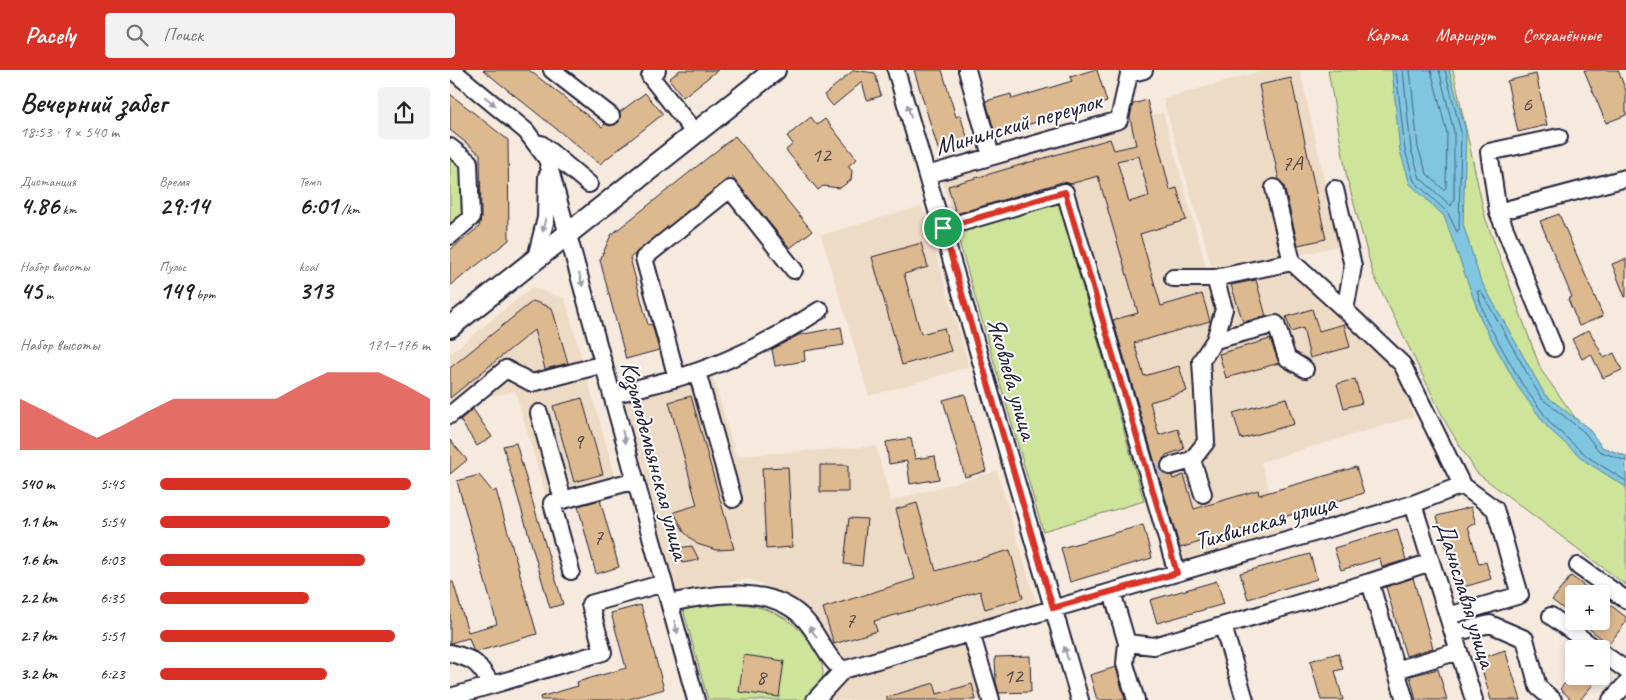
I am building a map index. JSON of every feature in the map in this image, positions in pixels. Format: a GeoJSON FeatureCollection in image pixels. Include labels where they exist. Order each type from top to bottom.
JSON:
{"type":"FeatureCollection","features":[{"type":"Feature","properties":{"kind":"main road"},"geometry":{"type":"LineString","coordinates":[[452,322],[775,70]]}},
{"type":"Feature","properties":{"kind":"street"},"geometry":{"type":"LineString","coordinates":[[552,70],[611,116]]}},
{"type":"Feature","properties":{"kind":"street"},"geometry":{"type":"LineString","coordinates":[[657,70],[650,76],[695,133]]}},
{"type":"Feature","properties":{"kind":"street","name":"Яковлева улица"},"geometry":{"type":"LineString","coordinates":[[896,70],[1080,700]]}},
{"type":"Feature","properties":{"kind":"street"},"geometry":{"type":"LineString","coordinates":[[967,70],[991,156]]}},
{"type":"Feature","properties":{"kind":"street","name":"Мининский переулок"},"geometry":{"type":"LineString","coordinates":[[927,175],[1119,120],[1129,74],[1144,70]]}},
{"type":"Feature","properties":{"kind":"street"},"geometry":{"type":"LineString","coordinates":[[461,77],[589,184]]}},
{"type":"Feature","properties":{"kind":"street"},"geometry":{"type":"LineString","coordinates":[[526,131],[547,159],[546,218],[536,258]]}},
{"type":"Feature","properties":{"kind":"street"},"geometry":{"type":"LineString","coordinates":[[1554,348],[1498,212],[1489,152],[1560,136]]}},
{"type":"Feature","properties":{"kind":"street"},"geometry":{"type":"LineString","coordinates":[[450,147],[469,162],[471,218],[450,236]]}},
{"type":"Feature","properties":{"kind":"street","name":"Козьмодемьянская улица"},"geometry":{"type":"LineString","coordinates":[[547,159],[696,700]]}},
{"type":"Feature","properties":{"kind":"street"},"geometry":{"type":"LineString","coordinates":[[1498,212],[1626,178]]}},
{"type":"Feature","properties":{"kind":"street"},"geometry":{"type":"LineString","coordinates":[[1274,188],[1292,262],[1402,364],[1462,485],[1495,509],[1520,595],[1448,616]]}},
{"type":"Feature","properties":{"kind":"street"},"geometry":{"type":"LineString","coordinates":[[678,378],[644,258],[730,189],[794,270]]}},
{"type":"Feature","properties":{"kind":"street"},"geometry":{"type":"LineString","coordinates":[[1335,189],[1353,266],[1344,310]]}},
{"type":"Feature","properties":{"kind":"street"},"geometry":{"type":"LineString","coordinates":[[943,228],[1065,192],[1158,470],[1177,573]]}},
{"type":"Feature","properties":{"kind":"street"},"geometry":{"type":"LineString","coordinates":[[1173,278],[1215,278],[1292,262]]}},
{"type":"Feature","properties":{"kind":"street"},"geometry":{"type":"LineString","coordinates":[[1158,470],[1192,460],[1206,442],[1201,362],[1215,340],[1224,309],[1215,278]]}},
{"type":"Feature","properties":{"kind":"street"},"geometry":{"type":"LineString","coordinates":[[612,395],[697,372],[791,329],[820,310]]}},
{"type":"Feature","properties":{"kind":"street"},"geometry":{"type":"LineString","coordinates":[[1215,340],[1276,324],[1287,358],[1305,368]]}},
{"type":"Feature","properties":{"kind":"street"},"geometry":{"type":"LineString","coordinates":[[450,415],[506,369],[532,383],[604,364]]}},
{"type":"Feature","properties":{"kind":"street"},"geometry":{"type":"LineString","coordinates":[[697,372],[733,499]]}},
{"type":"Feature","properties":{"kind":"street"},"geometry":{"type":"LineString","coordinates":[[538,413],[563,500]]}},
{"type":"Feature","properties":{"kind":"street"},"geometry":{"type":"LineString","coordinates":[[1192,460],[1202,494]]}},
{"type":"Feature","properties":{"kind":"street"},"geometry":{"type":"LineString","coordinates":[[571,571],[552,503],[636,480]]}},
{"type":"Feature","properties":{"kind":"street","name":"Тихвинская улица"},"geometry":{"type":"LineString","coordinates":[[843,670],[1413,504],[1462,485]]}},
{"type":"Feature","properties":{"kind":"street","name":"Даньславля улица"},"geometry":{"type":"LineString","coordinates":[[1413,504],[1474,700]]}},
{"type":"Feature","properties":{"kind":"street"},"geometry":{"type":"LineString","coordinates":[[1127,643],[1154,646],[1431,562]]}},
{"type":"Feature","properties":{"kind":"street"},"geometry":{"type":"LineString","coordinates":[[1578,566],[1626,600]]}},
{"type":"Feature","properties":{"kind":"street"},"geometry":{"type":"LineString","coordinates":[[1370,582],[1405,700]]}},
{"type":"Feature","properties":{"kind":"street"},"geometry":{"type":"LineString","coordinates":[[450,697],[490,690],[603,652],[590,604],[664,583]]}},
{"type":"Feature","properties":{"kind":"street"},"geometry":{"type":"LineString","coordinates":[[1112,592],[1127,643],[1126,664],[1136,700]]}},
{"type":"Feature","properties":{"kind":"street"},"geometry":{"type":"LineString","coordinates":[[670,604],[707,596],[732,594],[772,600],[786,606],[806,620],[831,660],[843,670],[815,700]]}},
{"type":"Feature","properties":{"kind":"street"},"geometry":{"type":"LineString","coordinates":[[1551,616],[1584,640]]}},
{"type":"Feature","properties":{"kind":"street"},"geometry":{"type":"LineString","coordinates":[[1453,633],[1490,624],[1525,639],[1538,687],[1553,700]]}},
{"type":"Feature","properties":{"kind":"street"},"geometry":{"type":"LineString","coordinates":[[1223,626],[1245,700]]}},
{"type":"Feature","properties":{"kind":"street"},"geometry":{"type":"LineString","coordinates":[[971,633],[990,700]]}},
{"type":"Feature","properties":{"kind":"street"},"geometry":{"type":"LineString","coordinates":[[1396,670],[1459,651]]}},
{"type":"Feature","properties":{"kind":"street"},"geometry":{"type":"LineString","coordinates":[[450,653],[467,658],[478,664],[490,690]]}},
{"type":"Feature","properties":{"kind":"street"},"geometry":{"type":"LineString","coordinates":[[1610,658],[1626,670]]}},
{"type":"Feature","properties":{"kind":"street"},"geometry":{"type":"LineString","coordinates":[[1611,700],[1626,684]]}},
{"type":"Feature","properties":{"kind":"shaded area"},"geometry":{"type":"Polygon","coordinates":[[[1266,70],[1300,70],[1339,246],[1214,275],[1163,99],[1266,70]]]}},
{"type":"Feature","properties":{"kind":"shaded area"},"geometry":{"type":"Polygon","coordinates":[[[1163,112],[1211,284],[1291,265],[1398,368],[1413,417],[1261,462],[1282,532],[1180,561],[1073,187],[954,221],[941,176],[1163,112]]]}},
{"type":"Feature","properties":{"kind":"shaded area"},"geometry":{"type":"Polygon","coordinates":[[[922,206],[969,367],[869,396],[821,235],[922,206]]]}},
{"type":"Feature","properties":{"kind":"shaded area"},"geometry":{"type":"Polygon","coordinates":[[[532,287],[565,299],[620,493],[551,512],[515,391],[482,398],[450,423],[450,354],[532,287]]]}},
{"type":"Feature","properties":{"kind":"shaded area"},"geometry":{"type":"Polygon","coordinates":[[[712,373],[736,456],[876,446],[891,501],[997,471],[1037,605],[843,663],[798,601],[750,579],[677,591],[625,401],[712,373]]]}},
{"type":"Feature","properties":{"kind":"shaded area"},"geometry":{"type":"Polygon","coordinates":[[[966,641],[984,700],[824,700],[847,676],[966,641]]]}},
{"type":"Feature","properties":{"kind":"green space"},"geometry":{"type":"Polygon","coordinates":[[[1328,70],[1453,70],[1485,217],[1541,370],[1602,455],[1626,473],[1626,585],[1477,473],[1447,425],[1373,274],[1347,178],[1328,70]]]}},
{"type":"Feature","properties":{"kind":"green space"},"geometry":{"type":"Polygon","coordinates":[[[450,156],[464,167],[462,217],[450,227],[450,156]]]}},
{"type":"Feature","properties":{"kind":"green space"},"geometry":{"type":"Polygon","coordinates":[[[1058,201],[1144,501],[1043,531],[956,231],[1058,201]]]}},
{"type":"Feature","properties":{"kind":"green space"},"geometry":{"type":"Polygon","coordinates":[[[733,603],[758,607],[780,616],[799,629],[807,638],[820,659],[823,675],[819,684],[805,700],[708,700],[683,609],[733,603]]]}},
{"type":"Feature","properties":{"kind":"water"},"geometry":{"type":"Polygon","coordinates":[[[1392,70],[1449,70],[1466,131],[1463,224],[1480,279],[1545,395],[1588,428],[1602,447],[1626,456],[1626,487],[1585,461],[1548,428],[1518,387],[1482,322],[1444,216],[1410,184],[1400,151],[1392,70]]]}},
{"type":"Feature","properties":{"kind":"building"},"geometry":{"type":"Polygon","coordinates":[[[483,70],[529,70],[602,127],[605,124],[610,126],[619,122],[620,112],[645,93],[663,114],[600,164],[483,70]]]}},
{"type":"Feature","properties":{"kind":"building"},"geometry":{"type":"Polygon","coordinates":[[[680,70],[718,70],[683,97],[669,79],[680,70]]]}},
{"type":"Feature","properties":{"kind":"building"},"geometry":{"type":"Polygon","coordinates":[[[854,70],[875,73],[881,96],[867,100],[862,82],[833,106],[824,95],[854,70]]]}},
{"type":"Feature","properties":{"kind":"building"},"geometry":{"type":"Polygon","coordinates":[[[914,70],[942,70],[956,117],[960,115],[969,143],[939,152],[914,70]]]}},
{"type":"Feature","properties":{"kind":"building"},"geometry":{"type":"Polygon","coordinates":[[[1097,70],[1107,102],[995,134],[986,101],[1011,94],[1012,99],[1072,81],[1070,77],[1097,70]]]}},
{"type":"Feature","properties":{"kind":"building"},"geometry":{"type":"Polygon","coordinates":[[[1584,70],[1618,70],[1626,91],[1626,115],[1606,123],[1584,70]]]}},
{"type":"Feature","properties":{"kind":"building"},"geometry":{"type":"Polygon","coordinates":[[[1536,74],[1547,125],[1518,132],[1507,81],[1536,74]]]}},
{"type":"Feature","properties":{"kind":"building"},"geometry":{"type":"Polygon","coordinates":[[[1291,78],[1326,239],[1298,245],[1284,186],[1279,180],[1259,85],[1291,78]]]}},
{"type":"Feature","properties":{"kind":"building"},"geometry":{"type":"Polygon","coordinates":[[[450,94],[508,140],[509,240],[450,286],[450,250],[479,227],[481,218],[480,154],[450,130],[450,94]]]}},
{"type":"Feature","properties":{"kind":"building"},"geometry":{"type":"Polygon","coordinates":[[[1147,100],[1170,190],[1177,188],[1186,220],[1140,234],[1161,306],[1202,294],[1210,321],[1134,343],[1144,376],[1179,366],[1187,391],[1150,402],[1159,435],[1178,429],[1184,449],[1166,455],[1161,463],[1163,473],[1172,476],[1173,479],[1184,475],[1194,509],[1258,490],[1259,495],[1356,467],[1364,493],[1180,548],[1113,320],[1138,313],[1098,176],[1070,184],[1062,182],[956,214],[948,186],[1110,139],[1114,150],[1136,145],[1130,118],[1133,104],[1147,100]],[[1139,156],[1117,161],[1129,202],[1149,196],[1139,156]]]}},
{"type":"Feature","properties":{"kind":"building"},"geometry":{"type":"Polygon","coordinates":[[[811,117],[817,125],[825,119],[857,159],[848,166],[852,171],[851,180],[840,188],[823,186],[818,190],[786,150],[793,144],[787,136],[811,117]]]}},
{"type":"Feature","properties":{"kind":"building"},"geometry":{"type":"Polygon","coordinates":[[[735,136],[812,231],[790,248],[731,176],[630,258],[648,325],[652,324],[659,350],[626,359],[600,260],[611,235],[735,136]]]}},
{"type":"Feature","properties":{"kind":"building"},"geometry":{"type":"Polygon","coordinates":[[[1559,214],[1603,316],[1579,326],[1568,299],[1572,297],[1540,221],[1559,214]]]}},
{"type":"Feature","properties":{"kind":"building"},"geometry":{"type":"Polygon","coordinates":[[[921,243],[928,267],[904,274],[921,334],[944,328],[951,351],[902,365],[872,257],[921,243]]]}},
{"type":"Feature","properties":{"kind":"building"},"geometry":{"type":"Polygon","coordinates":[[[1626,259],[1626,297],[1625,297],[1612,264],[1626,259]]]}},
{"type":"Feature","properties":{"kind":"building"},"geometry":{"type":"Polygon","coordinates":[[[1256,280],[1266,316],[1243,322],[1231,285],[1256,280]]]}},
{"type":"Feature","properties":{"kind":"building"},"geometry":{"type":"Polygon","coordinates":[[[533,301],[552,308],[568,363],[545,369],[534,330],[450,398],[450,368],[533,301]]]}},
{"type":"Feature","properties":{"kind":"building"},"geometry":{"type":"Polygon","coordinates":[[[1312,309],[1319,331],[1344,324],[1350,347],[1310,358],[1303,328],[1291,332],[1286,317],[1312,309]]]}},
{"type":"Feature","properties":{"kind":"building"},"geometry":{"type":"Polygon","coordinates":[[[841,327],[844,345],[804,351],[805,361],[775,366],[772,349],[799,335],[841,327]]]}},
{"type":"Feature","properties":{"kind":"building"},"geometry":{"type":"Polygon","coordinates":[[[1589,330],[1604,358],[1614,353],[1622,370],[1603,378],[1591,354],[1582,359],[1572,339],[1589,330]]]}},
{"type":"Feature","properties":{"kind":"building"},"geometry":{"type":"Polygon","coordinates":[[[1270,339],[1279,363],[1226,378],[1219,354],[1270,339]]]}},
{"type":"Feature","properties":{"kind":"building"},"geometry":{"type":"Polygon","coordinates":[[[1355,379],[1362,403],[1344,408],[1337,384],[1355,379]]]}},
{"type":"Feature","properties":{"kind":"building"},"geometry":{"type":"Polygon","coordinates":[[[965,394],[986,471],[965,477],[943,400],[965,394]]]}},
{"type":"Feature","properties":{"kind":"building"},"geometry":{"type":"Polygon","coordinates":[[[691,396],[734,549],[716,550],[697,544],[684,532],[674,512],[697,505],[669,402],[691,396]]]}},
{"type":"Feature","properties":{"kind":"building"},"geometry":{"type":"Polygon","coordinates":[[[582,398],[603,474],[574,482],[553,406],[582,398]]]}},
{"type":"Feature","properties":{"kind":"building"},"geometry":{"type":"Polygon","coordinates":[[[1286,398],[1294,424],[1241,439],[1233,413],[1286,398]]]}},
{"type":"Feature","properties":{"kind":"building"},"geometry":{"type":"Polygon","coordinates":[[[473,409],[492,437],[477,446],[460,420],[473,409]]]}},
{"type":"Feature","properties":{"kind":"building"},"geometry":{"type":"Polygon","coordinates":[[[911,438],[915,459],[935,456],[939,479],[910,484],[907,461],[889,464],[886,442],[911,438]]]}},
{"type":"Feature","properties":{"kind":"building"},"geometry":{"type":"Polygon","coordinates":[[[450,440],[467,460],[450,474],[450,440]]]}},
{"type":"Feature","properties":{"kind":"building"},"geometry":{"type":"Polygon","coordinates":[[[516,443],[563,604],[550,608],[503,446],[516,443]]]}},
{"type":"Feature","properties":{"kind":"building"},"geometry":{"type":"Polygon","coordinates":[[[820,465],[848,465],[848,492],[820,492],[820,465]]]}},
{"type":"Feature","properties":{"kind":"building"},"geometry":{"type":"Polygon","coordinates":[[[788,467],[792,547],[766,549],[762,468],[788,467]]]}},
{"type":"Feature","properties":{"kind":"building"},"geometry":{"type":"Polygon","coordinates":[[[479,475],[493,492],[496,490],[537,634],[476,652],[473,650],[469,638],[450,643],[450,582],[453,582],[468,632],[497,624],[457,481],[479,475]]]}},
{"type":"Feature","properties":{"kind":"building"},"geometry":{"type":"Polygon","coordinates":[[[600,500],[619,567],[596,574],[578,506],[600,500]]]}},
{"type":"Feature","properties":{"kind":"building"},"geometry":{"type":"Polygon","coordinates":[[[917,503],[936,571],[1010,550],[1023,598],[985,609],[980,591],[874,621],[877,631],[834,644],[823,608],[915,579],[896,509],[917,503]]]}},
{"type":"Feature","properties":{"kind":"building"},"geometry":{"type":"Polygon","coordinates":[[[1471,507],[1476,524],[1468,526],[1479,564],[1486,562],[1491,579],[1457,589],[1437,516],[1471,507]]]}},
{"type":"Feature","properties":{"kind":"building"},"geometry":{"type":"Polygon","coordinates":[[[849,518],[867,519],[862,566],[844,564],[849,518]]]}},
{"type":"Feature","properties":{"kind":"building"},"geometry":{"type":"Polygon","coordinates":[[[1143,525],[1152,558],[1070,582],[1061,548],[1143,525]]]}},
{"type":"Feature","properties":{"kind":"building"},"geometry":{"type":"Polygon","coordinates":[[[1397,529],[1406,560],[1382,567],[1380,558],[1341,570],[1334,548],[1397,529]]]}},
{"type":"Feature","properties":{"kind":"building"},"geometry":{"type":"Polygon","coordinates":[[[692,546],[699,560],[682,563],[678,548],[692,546]]]}},
{"type":"Feature","properties":{"kind":"building"},"geometry":{"type":"Polygon","coordinates":[[[1310,554],[1317,579],[1248,599],[1240,573],[1310,554]]]}},
{"type":"Feature","properties":{"kind":"building"},"geometry":{"type":"Polygon","coordinates":[[[1571,576],[1583,585],[1565,585],[1565,610],[1552,600],[1571,576]]]}},
{"type":"Feature","properties":{"kind":"building"},"geometry":{"type":"Polygon","coordinates":[[[1413,578],[1433,648],[1406,656],[1386,587],[1413,578]]]}},
{"type":"Feature","properties":{"kind":"building"},"geometry":{"type":"Polygon","coordinates":[[[1217,581],[1224,604],[1157,623],[1150,600],[1217,581]]]}},
{"type":"Feature","properties":{"kind":"building"},"geometry":{"type":"Polygon","coordinates":[[[641,605],[664,689],[626,700],[541,700],[540,697],[578,686],[577,682],[626,668],[611,613],[641,605]]]}},
{"type":"Feature","properties":{"kind":"building"},"geometry":{"type":"Polygon","coordinates":[[[1610,605],[1626,617],[1626,622],[1610,643],[1610,640],[1604,640],[1591,630],[1610,630],[1610,605]]]}},
{"type":"Feature","properties":{"kind":"building"},"geometry":{"type":"Polygon","coordinates":[[[1505,650],[1521,700],[1491,700],[1479,659],[1505,650]]]}},
{"type":"Feature","properties":{"kind":"building"},"geometry":{"type":"Polygon","coordinates":[[[1338,653],[1343,669],[1335,671],[1343,700],[1321,700],[1310,661],[1338,653]]]}},
{"type":"Feature","properties":{"kind":"building"},"geometry":{"type":"Polygon","coordinates":[[[744,655],[784,661],[779,697],[739,692],[744,655]]]}},
{"type":"Feature","properties":{"kind":"building"},"geometry":{"type":"Polygon","coordinates":[[[1030,656],[1031,692],[999,693],[996,682],[995,657],[1030,656]]]}},
{"type":"Feature","properties":{"kind":"building"},"geometry":{"type":"Polygon","coordinates":[[[1116,667],[1125,700],[1097,700],[1090,675],[1116,667]]]}},
{"type":"Feature","properties":{"kind":"building"},"geometry":{"type":"Polygon","coordinates":[[[1438,669],[1447,700],[1416,700],[1410,676],[1438,669]]]}},
{"type":"Feature","properties":{"kind":"building"},"geometry":{"type":"Polygon","coordinates":[[[934,683],[937,694],[972,684],[976,700],[887,700],[887,697],[934,683]]]}},
{"type":"Feature","properties":{"kind":"building"},"geometry":{"type":"Polygon","coordinates":[[[1565,683],[1565,685],[1592,685],[1580,700],[1572,700],[1560,689],[1565,683]]]}},
{"type":"Feature","properties":{"kind":"tunnel"},"geometry":{"type":"LineString","coordinates":[[1156,471],[1170,466]]}},
{"type":"Feature","properties":{"kind":"route"},"geometry":{"type":"LineString","coordinates":[[1065,192],[1177,573],[1053,608],[943,228],[1065,192]]}}]}
